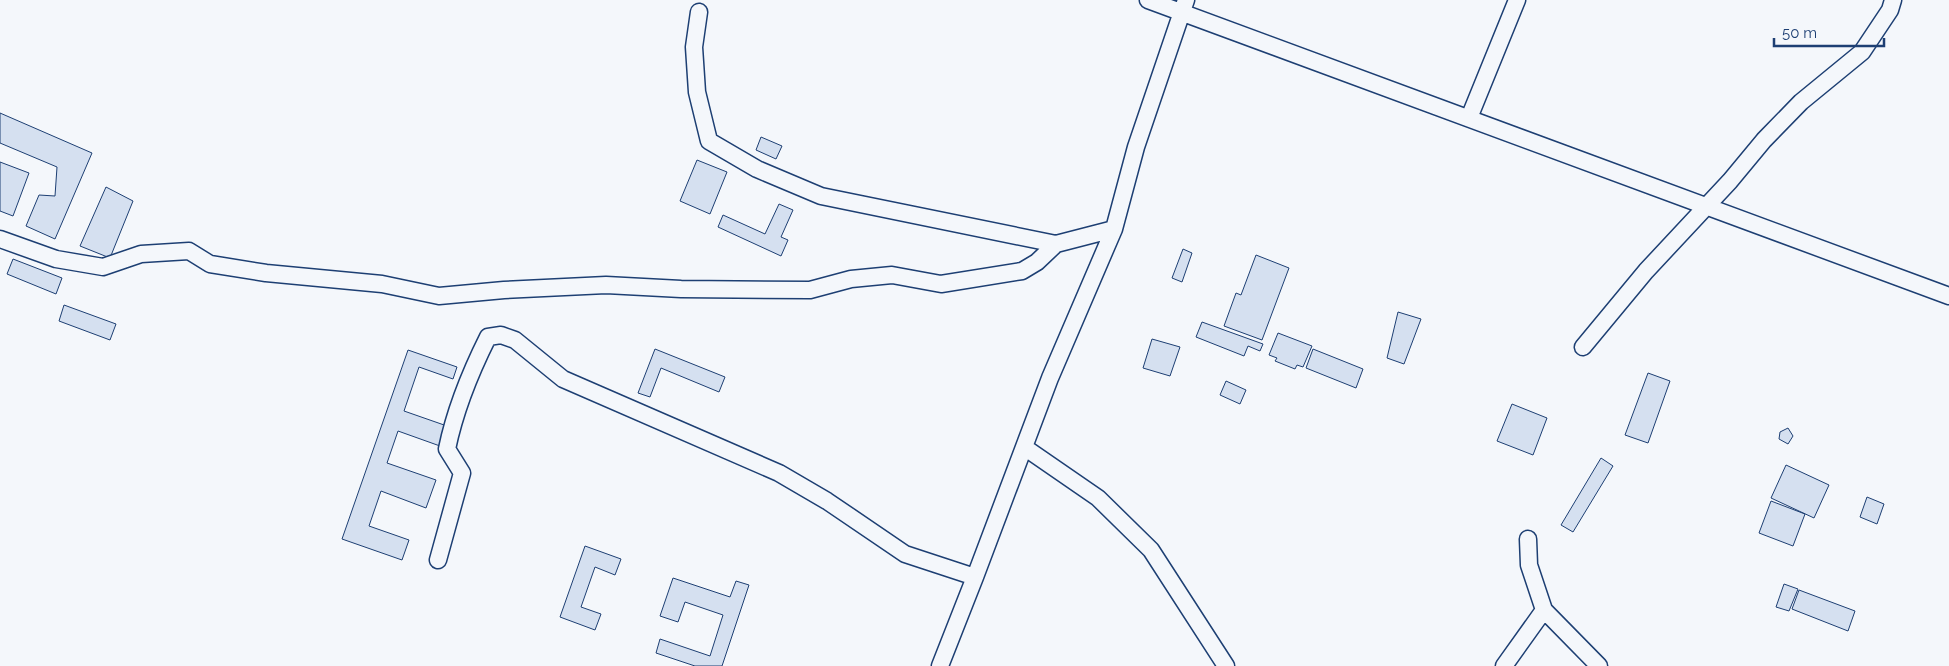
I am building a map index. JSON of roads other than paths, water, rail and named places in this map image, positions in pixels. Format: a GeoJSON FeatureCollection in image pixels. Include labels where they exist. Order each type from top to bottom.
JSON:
{"type":"FeatureCollection","features":[{"type":"Feature","properties":{"kind":"street"},"geometry":{"type":"LineString","coordinates":[[1148,0],[1184,6],[1469,118],[1949,296]]}},
{"type":"Feature","properties":{"kind":"street"},"geometry":{"type":"LineString","coordinates":[[1469,118],[1517,0]]}},
{"type":"Feature","properties":{"kind":"street"},"geometry":{"type":"LineString","coordinates":[[1582,347],[1646,270],[1730,181],[1764,140],[1801,102],[1862,52],[1890,10],[1893,0]]}},
{"type":"Feature","properties":{"kind":"street"},"geometry":{"type":"LineString","coordinates":[[940,666],[1050,378],[1114,229],[1136,147],[1184,6]]}},
{"type":"Feature","properties":{"kind":"street"},"geometry":{"type":"LineString","coordinates":[[700,12],[694,47],[697,92],[709,141],[757,169],[821,196],[1056,244],[1114,229]]}},
{"type":"Feature","properties":{"kind":"street"},"geometry":{"type":"LineString","coordinates":[[0,239],[56,259],[103,267],[141,254],[189,251],[210,264],[266,273],[382,284],[439,296],[504,290],[606,285],[690,289],[810,290],[851,279],[892,275],[941,284],[1022,271],[1037,262],[1056,244]]}},
{"type":"Feature","properties":{"kind":"street"},"geometry":{"type":"LineString","coordinates":[[438,560],[462,473],[447,449],[453,419],[476,360],[488,337],[501,335],[516,340],[563,379],[779,473],[827,501],[905,554],[975,577]]}},
{"type":"Feature","properties":{"kind":"street"},"geometry":{"type":"LineString","coordinates":[[1024,447],[1098,498],[1151,550],[1226,666]]}},
{"type":"Feature","properties":{"kind":"street"},"geometry":{"type":"LineString","coordinates":[[1528,539],[1529,565],[1544,610],[1599,666]]}},
{"type":"Feature","properties":{"kind":"street"},"geometry":{"type":"LineString","coordinates":[[1504,666],[1544,610]]}}]}
